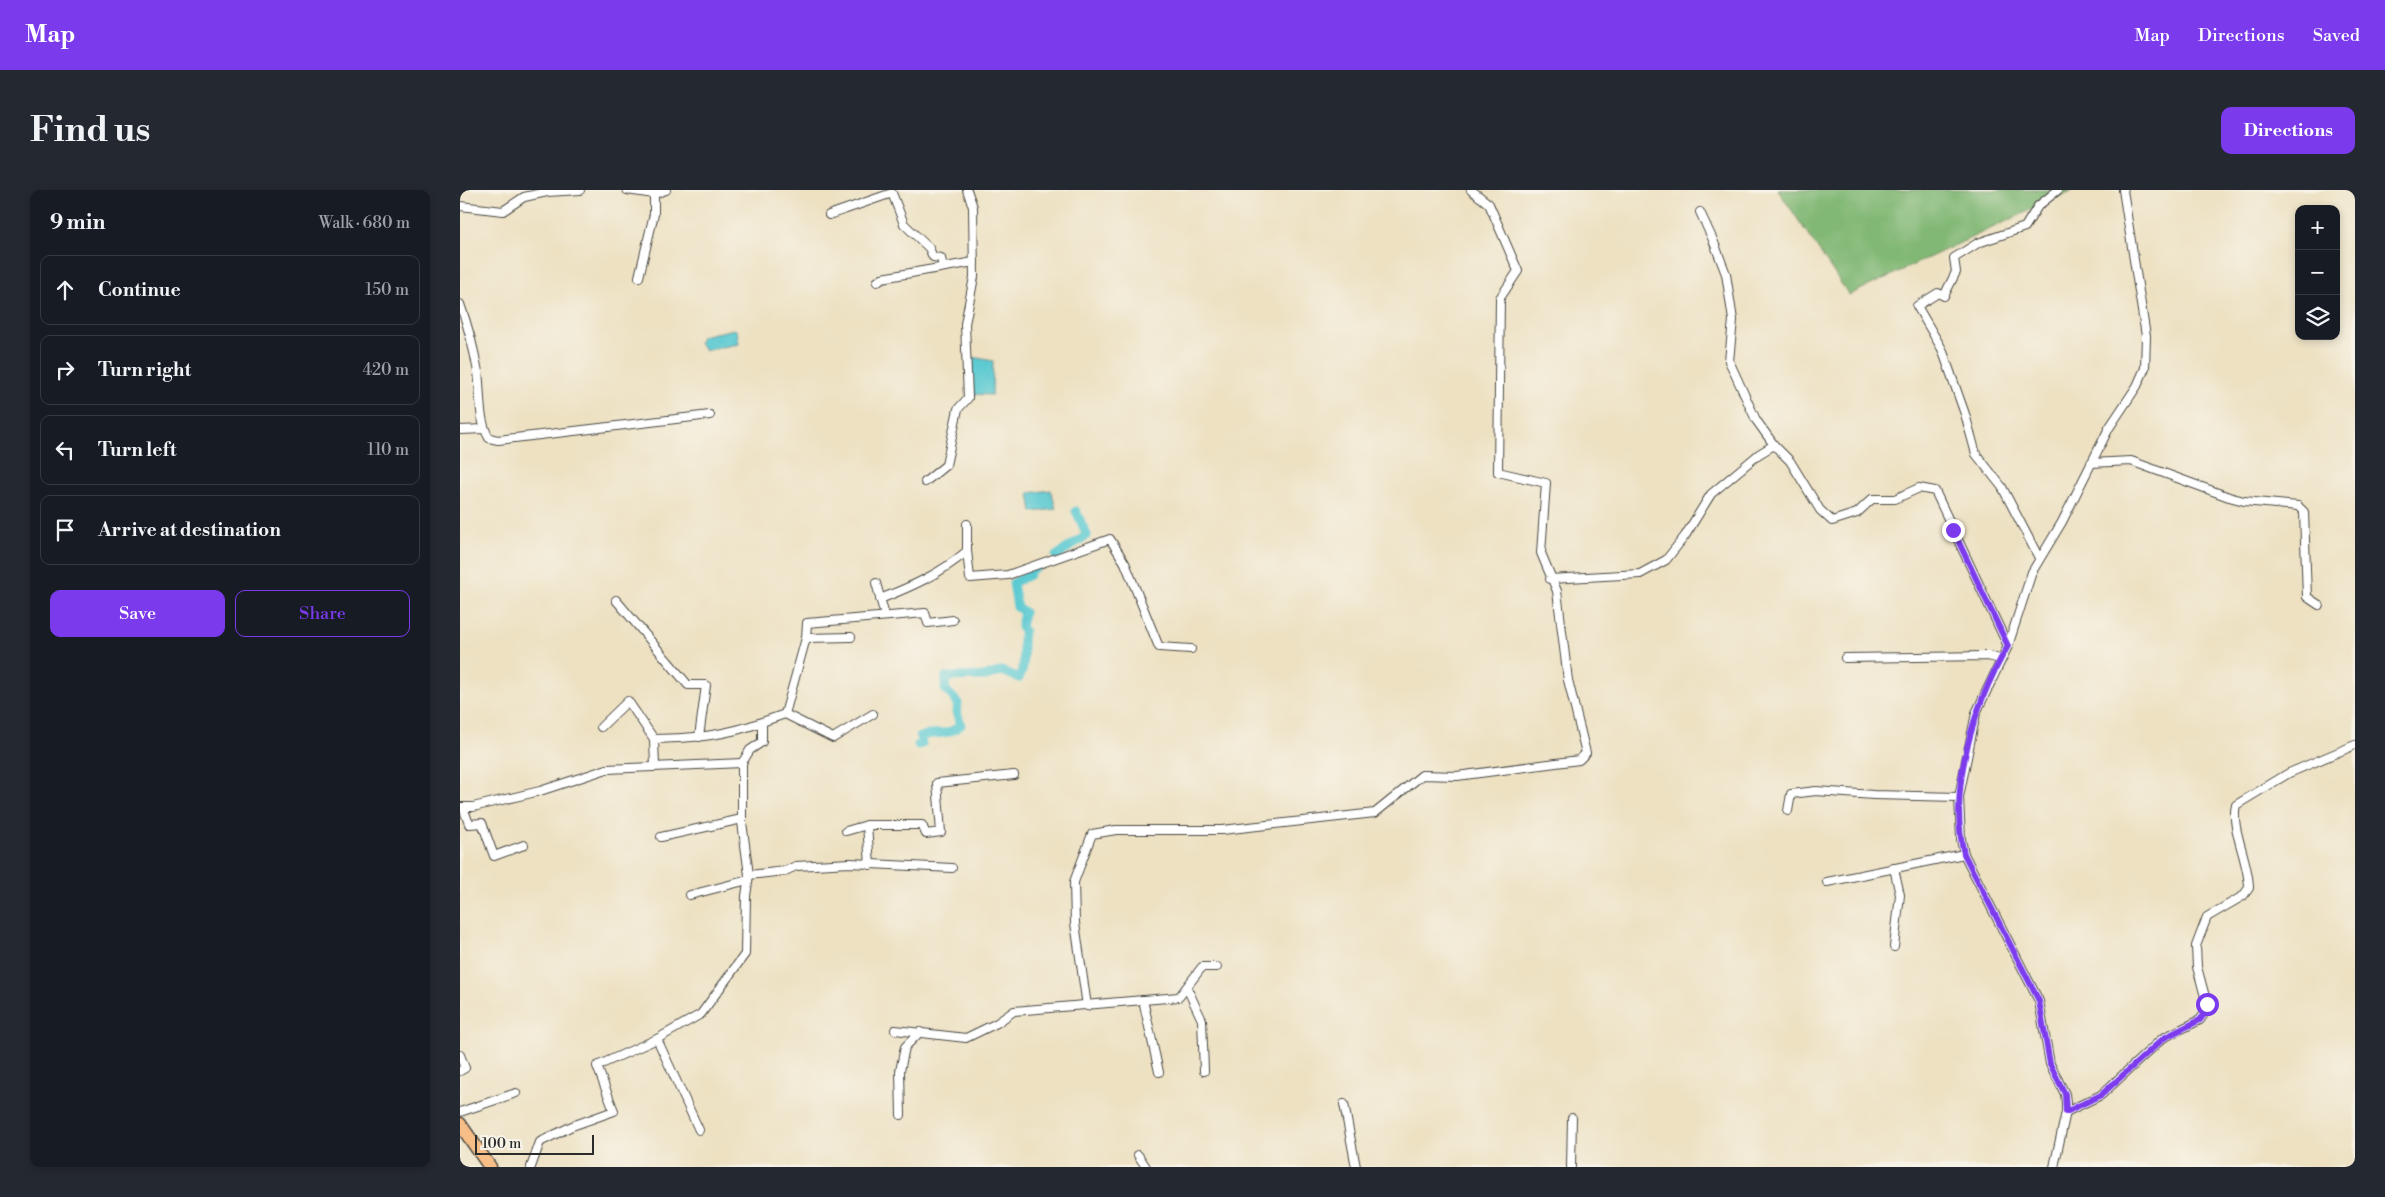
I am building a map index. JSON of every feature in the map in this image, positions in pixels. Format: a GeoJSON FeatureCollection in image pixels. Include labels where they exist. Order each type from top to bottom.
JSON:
{"type":"FeatureCollection","features":[{"type":"Feature","properties":{"kind":"highway"},"geometry":{"type":"LineString","coordinates":[[460,1124],[490,1167]]}},
{"type":"Feature","properties":{"kind":"street"},"geometry":{"type":"LineString","coordinates":[[460,206],[503,210],[524,197],[535,194],[580,190]]}},
{"type":"Feature","properties":{"kind":"street"},"geometry":{"type":"LineString","coordinates":[[626,190],[654,194],[666,190]]}},
{"type":"Feature","properties":{"kind":"street"},"geometry":{"type":"LineString","coordinates":[[925,482],[946,465],[958,409],[968,398],[965,324],[974,277],[974,262],[973,207],[967,190]]}},
{"type":"Feature","properties":{"kind":"street"},"geometry":{"type":"LineString","coordinates":[[1087,1006],[1075,923],[1074,882],[1092,834],[1116,830],[1222,830],[1375,813],[1422,775],[1457,776],[1579,760],[1586,753],[1568,680],[1557,591],[1550,579],[1541,553],[1546,483],[1498,472],[1500,298],[1518,271],[1489,204],[1471,190]]}},
{"type":"Feature","properties":{"kind":"street"},"geometry":{"type":"LineString","coordinates":[[2039,558],[2002,487],[1976,454],[1966,414],[1942,349],[1917,306],[1938,293],[1944,296],[1956,272],[1954,258],[1978,243],[2025,227],[2038,206],[2058,190]]}},
{"type":"Feature","properties":{"kind":"street"},"geometry":{"type":"LineString","coordinates":[[2054,1167],[2066,1112],[2065,1094],[2050,1064],[2039,1001],[1964,854],[1961,839],[1959,796],[1976,712],[2000,658],[2008,646],[2032,572],[2062,522],[2108,428],[2137,386],[2145,368],[2146,336],[2123,190]]}},
{"type":"Feature","properties":{"kind":"street"},"geometry":{"type":"LineString","coordinates":[[829,215],[892,193],[904,224],[929,248],[933,257],[941,258],[943,267]]}},
{"type":"Feature","properties":{"kind":"street"},"geometry":{"type":"LineString","coordinates":[[639,277],[654,214],[654,194]]}},
{"type":"Feature","properties":{"kind":"street"},"geometry":{"type":"LineString","coordinates":[[1700,212],[1726,274],[1733,320],[1729,361],[1756,420],[1774,446],[1790,462],[1820,510],[1832,521],[1857,513],[1872,499],[1895,500],[1919,488],[1935,491],[2008,646]]}},
{"type":"Feature","properties":{"kind":"street"},"geometry":{"type":"LineString","coordinates":[[877,282],[882,278],[974,262]]}},
{"type":"Feature","properties":{"kind":"street"},"geometry":{"type":"LineString","coordinates":[[460,304],[468,324],[478,373],[484,429],[489,438],[498,440],[710,415]]}},
{"type":"Feature","properties":{"kind":"street"},"geometry":{"type":"LineString","coordinates":[[460,430],[484,429]]}},
{"type":"Feature","properties":{"kind":"street"},"geometry":{"type":"LineString","coordinates":[[1550,579],[1640,574],[1666,560],[1685,536],[1711,494],[1759,454],[1774,446]]}},
{"type":"Feature","properties":{"kind":"street"},"geometry":{"type":"LineString","coordinates":[[2091,463],[2131,461],[2229,497],[2244,501],[2298,506],[2304,512],[2306,597],[2319,605]]}},
{"type":"Feature","properties":{"kind":"street"},"geometry":{"type":"LineString","coordinates":[[967,524],[970,578],[1008,575],[1110,539],[1125,563],[1159,647],[1191,649]]}},
{"type":"Feature","properties":{"kind":"street"},"geometry":{"type":"LineString","coordinates":[[880,600],[910,588],[946,569],[967,551]]}},
{"type":"Feature","properties":{"kind":"street"},"geometry":{"type":"LineString","coordinates":[[876,583],[885,616]]}},
{"type":"Feature","properties":{"kind":"street"},"geometry":{"type":"LineString","coordinates":[[616,600],[688,685],[706,685],[699,737]]}},
{"type":"Feature","properties":{"kind":"street"},"geometry":{"type":"LineString","coordinates":[[785,714],[806,638],[807,623],[925,613],[928,622],[953,620]]}},
{"type":"Feature","properties":{"kind":"street"},"geometry":{"type":"LineString","coordinates":[[806,638],[851,636]]}},
{"type":"Feature","properties":{"kind":"street"},"geometry":{"type":"LineString","coordinates":[[1845,658],[1988,656],[2000,658]]}},
{"type":"Feature","properties":{"kind":"street"},"geometry":{"type":"LineString","coordinates":[[601,727],[628,701],[654,739],[655,767]]}},
{"type":"Feature","properties":{"kind":"street"},"geometry":{"type":"LineString","coordinates":[[654,739],[699,737],[733,732],[785,714],[833,738],[873,714]]}},
{"type":"Feature","properties":{"kind":"street"},"geometry":{"type":"LineString","coordinates":[[531,1167],[540,1142],[572,1126],[614,1111],[596,1066],[657,1039],[701,1014],[745,954],[749,877],[742,819],[742,763],[750,750],[762,742],[762,722]]}},
{"type":"Feature","properties":{"kind":"street"},"geometry":{"type":"LineString","coordinates":[[2066,1112],[2101,1095],[2164,1038],[2200,1020],[2206,1012],[2207,1004],[2197,967],[2196,946],[2208,917],[2243,896],[2249,888],[2245,855],[2233,816],[2236,805],[2246,797],[2288,773],[2355,745]]}},
{"type":"Feature","properties":{"kind":"street"},"geometry":{"type":"LineString","coordinates":[[524,845],[494,856],[482,823],[469,824],[462,807],[473,807],[540,791],[607,769],[742,763]]}},
{"type":"Feature","properties":{"kind":"street"},"geometry":{"type":"LineString","coordinates":[[846,831],[867,825],[922,825],[926,834],[942,832],[937,784],[1014,775]]}},
{"type":"Feature","properties":{"kind":"street"},"geometry":{"type":"LineString","coordinates":[[1788,812],[1791,794],[1816,791],[1874,796],[1959,796]]}},
{"type":"Feature","properties":{"kind":"street"},"geometry":{"type":"LineString","coordinates":[[661,837],[742,819]]}},
{"type":"Feature","properties":{"kind":"street"},"geometry":{"type":"LineString","coordinates":[[867,825],[870,865]]}},
{"type":"Feature","properties":{"kind":"street"},"geometry":{"type":"LineString","coordinates":[[1828,882],[1964,854]]}},
{"type":"Feature","properties":{"kind":"street"},"geometry":{"type":"LineString","coordinates":[[690,895],[749,877],[785,871],[796,866],[850,863],[952,868]]}},
{"type":"Feature","properties":{"kind":"street"},"geometry":{"type":"LineString","coordinates":[[1894,868],[1900,895],[1894,947]]}},
{"type":"Feature","properties":{"kind":"street"},"geometry":{"type":"LineString","coordinates":[[895,1030],[966,1038],[997,1023],[1014,1011],[1180,997],[1202,967],[1217,967]]}},
{"type":"Feature","properties":{"kind":"street"},"geometry":{"type":"LineString","coordinates":[[1186,988],[1202,1020],[1204,1071]]}},
{"type":"Feature","properties":{"kind":"street"},"geometry":{"type":"LineString","coordinates":[[1143,1000],[1159,1072]]}},
{"type":"Feature","properties":{"kind":"street"},"geometry":{"type":"LineString","coordinates":[[901,1115],[900,1071],[905,1046],[920,1032]]}},
{"type":"Feature","properties":{"kind":"street"},"geometry":{"type":"LineString","coordinates":[[657,1039],[699,1130]]}},
{"type":"Feature","properties":{"kind":"street"},"geometry":{"type":"LineString","coordinates":[[460,1056],[465,1068],[460,1071]]}},
{"type":"Feature","properties":{"kind":"street"},"geometry":{"type":"LineString","coordinates":[[460,1112],[516,1093]]}},
{"type":"Feature","properties":{"kind":"street"},"geometry":{"type":"LineString","coordinates":[[1344,1104],[1356,1167]]}},
{"type":"Feature","properties":{"kind":"street"},"geometry":{"type":"LineString","coordinates":[[1571,1167],[1572,1118]]}},
{"type":"Feature","properties":{"kind":"street"},"geometry":{"type":"LineString","coordinates":[[1138,1155],[1146,1167]]}},
{"type":"Feature","properties":{"kind":"green space"},"geometry":{"type":"Polygon","coordinates":[[[1778,190],[2073,190],[1849,295],[1778,190]]]}},
{"type":"Feature","properties":{"kind":"water"},"geometry":{"type":"Polygon","coordinates":[[[735,329],[739,344],[705,350],[699,343],[701,336],[735,329]]]}},
{"type":"Feature","properties":{"kind":"water"},"geometry":{"type":"Polygon","coordinates":[[[972,357],[993,361],[992,395],[970,394],[972,357]]]}},
{"type":"Feature","properties":{"kind":"water"},"geometry":{"type":"Polygon","coordinates":[[[1051,490],[1056,509],[1032,512],[1029,493],[1051,490]]]}},
{"type":"Feature","properties":{"kind":"waterway"},"geometry":{"type":"LineString","coordinates":[[1056,556],[1087,535],[1076,511]]}},
{"type":"Feature","properties":{"kind":"waterway"},"geometry":{"type":"LineString","coordinates":[[918,745],[922,744],[920,737],[946,733],[961,725],[957,712],[958,703],[945,689],[946,677],[986,676],[1002,671],[1019,678],[1023,666],[1024,631],[1021,627],[1024,612],[1017,607],[1013,583],[1029,575],[1030,571],[1038,566]]}},
{"type":"Feature","properties":{"kind":"route"},"geometry":{"type":"LineString","coordinates":[[1953,530],[2008,646],[2000,658],[1976,712],[1959,796],[1958,814],[1961,839],[1964,854],[2039,1001],[2044,1017],[2050,1064],[2065,1094],[2066,1112],[2101,1095],[2164,1038],[2200,1020],[2206,1012],[2207,1004]]}}]}
